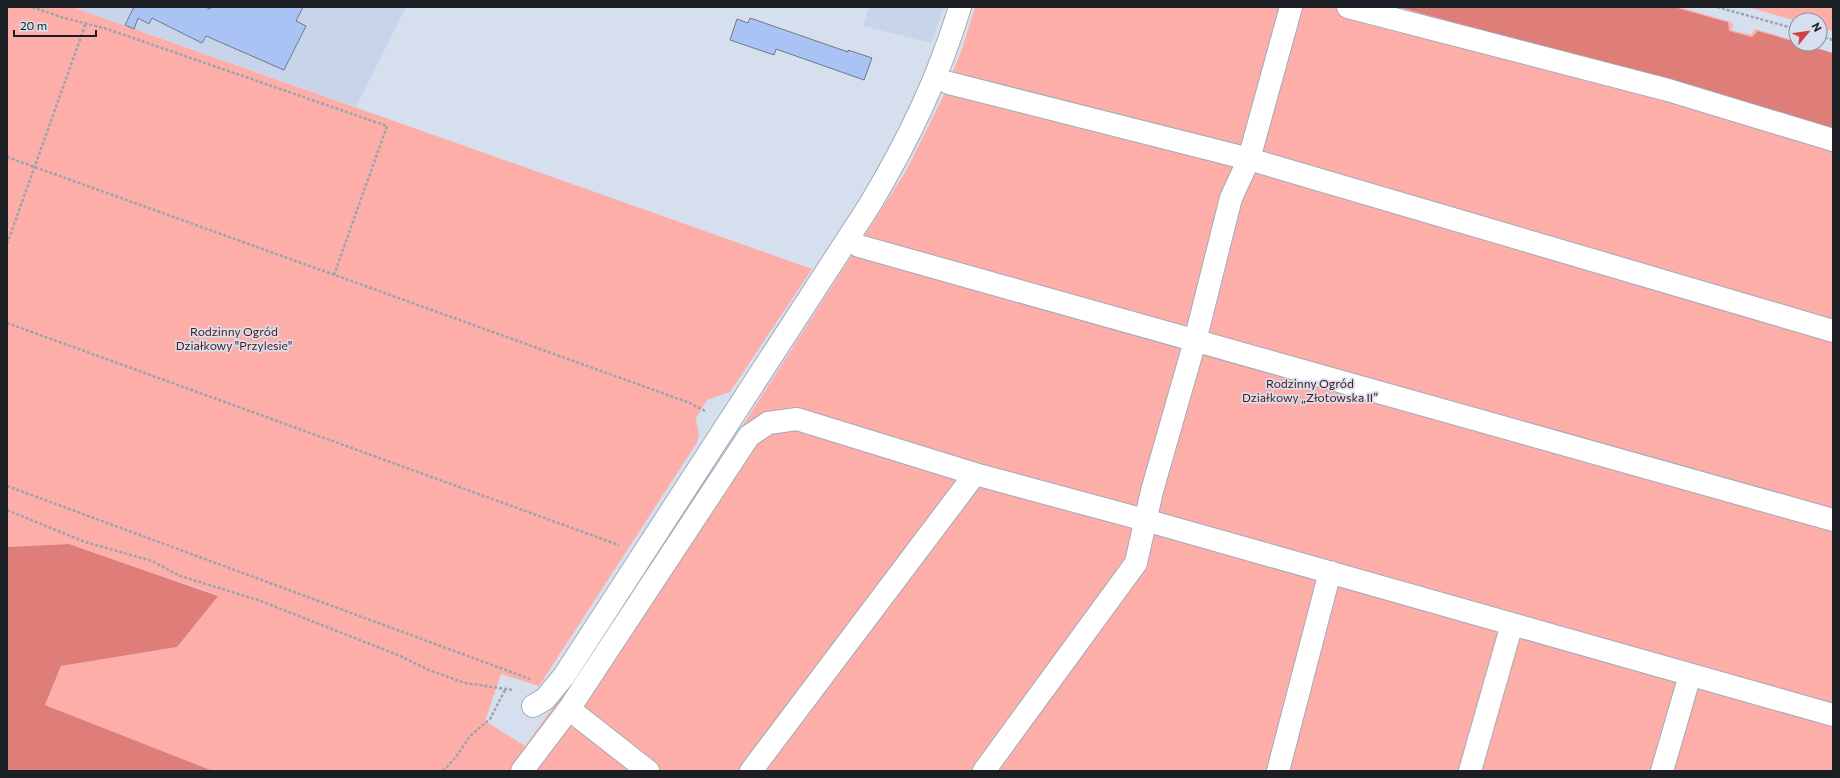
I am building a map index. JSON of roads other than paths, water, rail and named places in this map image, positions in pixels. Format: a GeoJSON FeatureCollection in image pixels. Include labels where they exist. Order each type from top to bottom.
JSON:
{"type":"FeatureCollection","features":[{"type":"Feature","properties":{"kind":"street"},"geometry":{"type":"LineString","coordinates":[[539,703],[564,676],[873,200],[910,135],[948,47],[960,7]]}},
{"type":"Feature","properties":{"kind":"street"},"geometry":{"type":"LineString","coordinates":[[984,771],[1136,563],[1152,491],[1195,341],[1231,198],[1249,159],[1290,7]]}},
{"type":"Feature","properties":{"kind":"street"},"geometry":{"type":"LineString","coordinates":[[1348,7],[1668,90],[1833,140]]}},
{"type":"Feature","properties":{"kind":"street"},"geometry":{"type":"LineString","coordinates":[[949,83],[1249,159],[1833,331]]}},
{"type":"Feature","properties":{"kind":"street"},"geometry":{"type":"LineString","coordinates":[[859,246],[1833,520]]}},
{"type":"Feature","properties":{"kind":"street"},"geometry":{"type":"LineString","coordinates":[[522,771],[569,709],[749,436],[768,423],[797,419],[975,474],[1145,520],[1833,715]]}},
{"type":"Feature","properties":{"kind":"street"},"geometry":{"type":"LineString","coordinates":[[751,771],[975,474]]}},
{"type":"Feature","properties":{"kind":"street"},"geometry":{"type":"LineString","coordinates":[[1278,771],[1330,572]]}},
{"type":"Feature","properties":{"kind":"street"},"geometry":{"type":"LineString","coordinates":[[1470,771],[1512,624]]}},
{"type":"Feature","properties":{"kind":"street"},"geometry":{"type":"LineString","coordinates":[[1662,771],[1690,675]]}},
{"type":"Feature","properties":{"kind":"street"},"geometry":{"type":"LineString","coordinates":[[569,709],[648,771]]}},
{"type":"Feature","properties":{"kind":"park label","name":"Rodzinny Ogród Działkowy \"Przylesie\""},"geometry":{"type":"Point","coordinates":[234,338]}},
{"type":"Feature","properties":{"kind":"park label","name":"Rodzinny Ogród Działkowy „Złotowska II”"},"geometry":{"type":"Point","coordinates":[1310,390]}}]}
